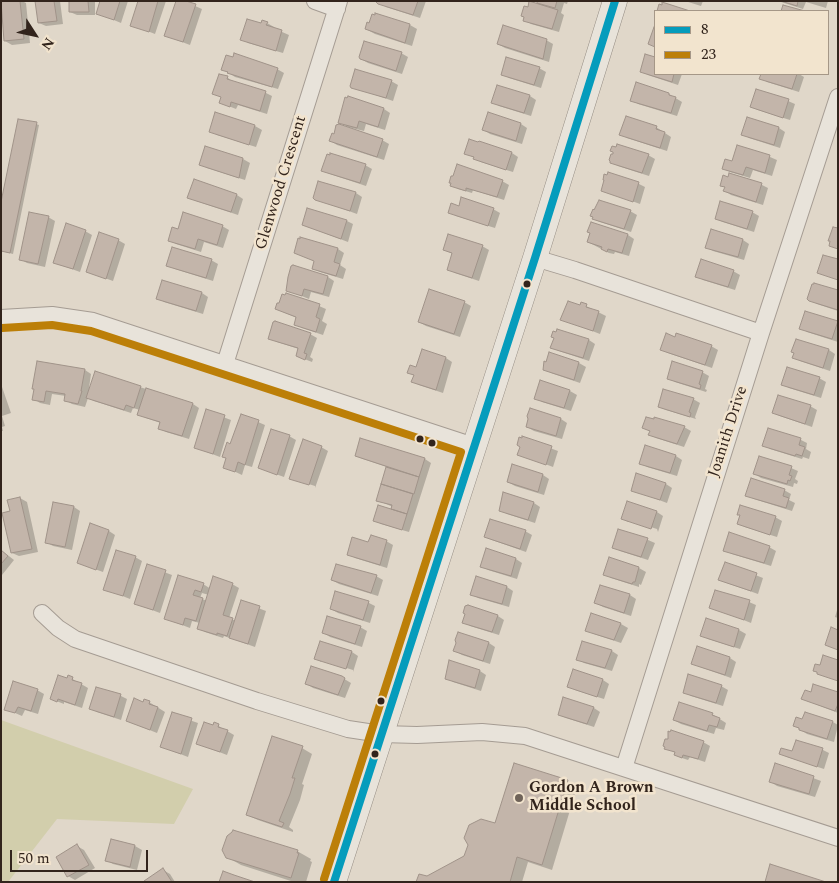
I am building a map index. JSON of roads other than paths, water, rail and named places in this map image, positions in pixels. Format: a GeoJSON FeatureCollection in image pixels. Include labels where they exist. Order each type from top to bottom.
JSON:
{"type":"FeatureCollection","features":[{"type":"Feature","properties":{"kind":"main road"},"geometry":{"type":"LineString","coordinates":[[334,882],[535,258],[615,1]]}},
{"type":"Feature","properties":{"kind":"street"},"geometry":{"type":"LineString","coordinates":[[315,1],[338,5]]}},
{"type":"Feature","properties":{"kind":"street","name":"Glenwood Crescent"},"geometry":{"type":"LineString","coordinates":[[225,364],[338,5]]}},
{"type":"Feature","properties":{"kind":"street","name":"Joanith Drive"},"geometry":{"type":"LineString","coordinates":[[624,768],[761,333],[838,97]]}},
{"type":"Feature","properties":{"kind":"street"},"geometry":{"type":"LineString","coordinates":[[535,258],[761,333]]}},
{"type":"Feature","properties":{"kind":"street"},"geometry":{"type":"LineString","coordinates":[[1,318],[52,315],[93,321],[474,446]]}},
{"type":"Feature","properties":{"kind":"street"},"geometry":{"type":"LineString","coordinates":[[42,613],[58,628],[82,641],[257,701],[339,726],[382,734],[417,735],[482,732],[525,736],[838,838]]}},
{"type":"Feature","properties":{"kind":"place","name":"Gordon A Brown Middle School"},"geometry":{"type":"Point","coordinates":[519,798]}}]}
